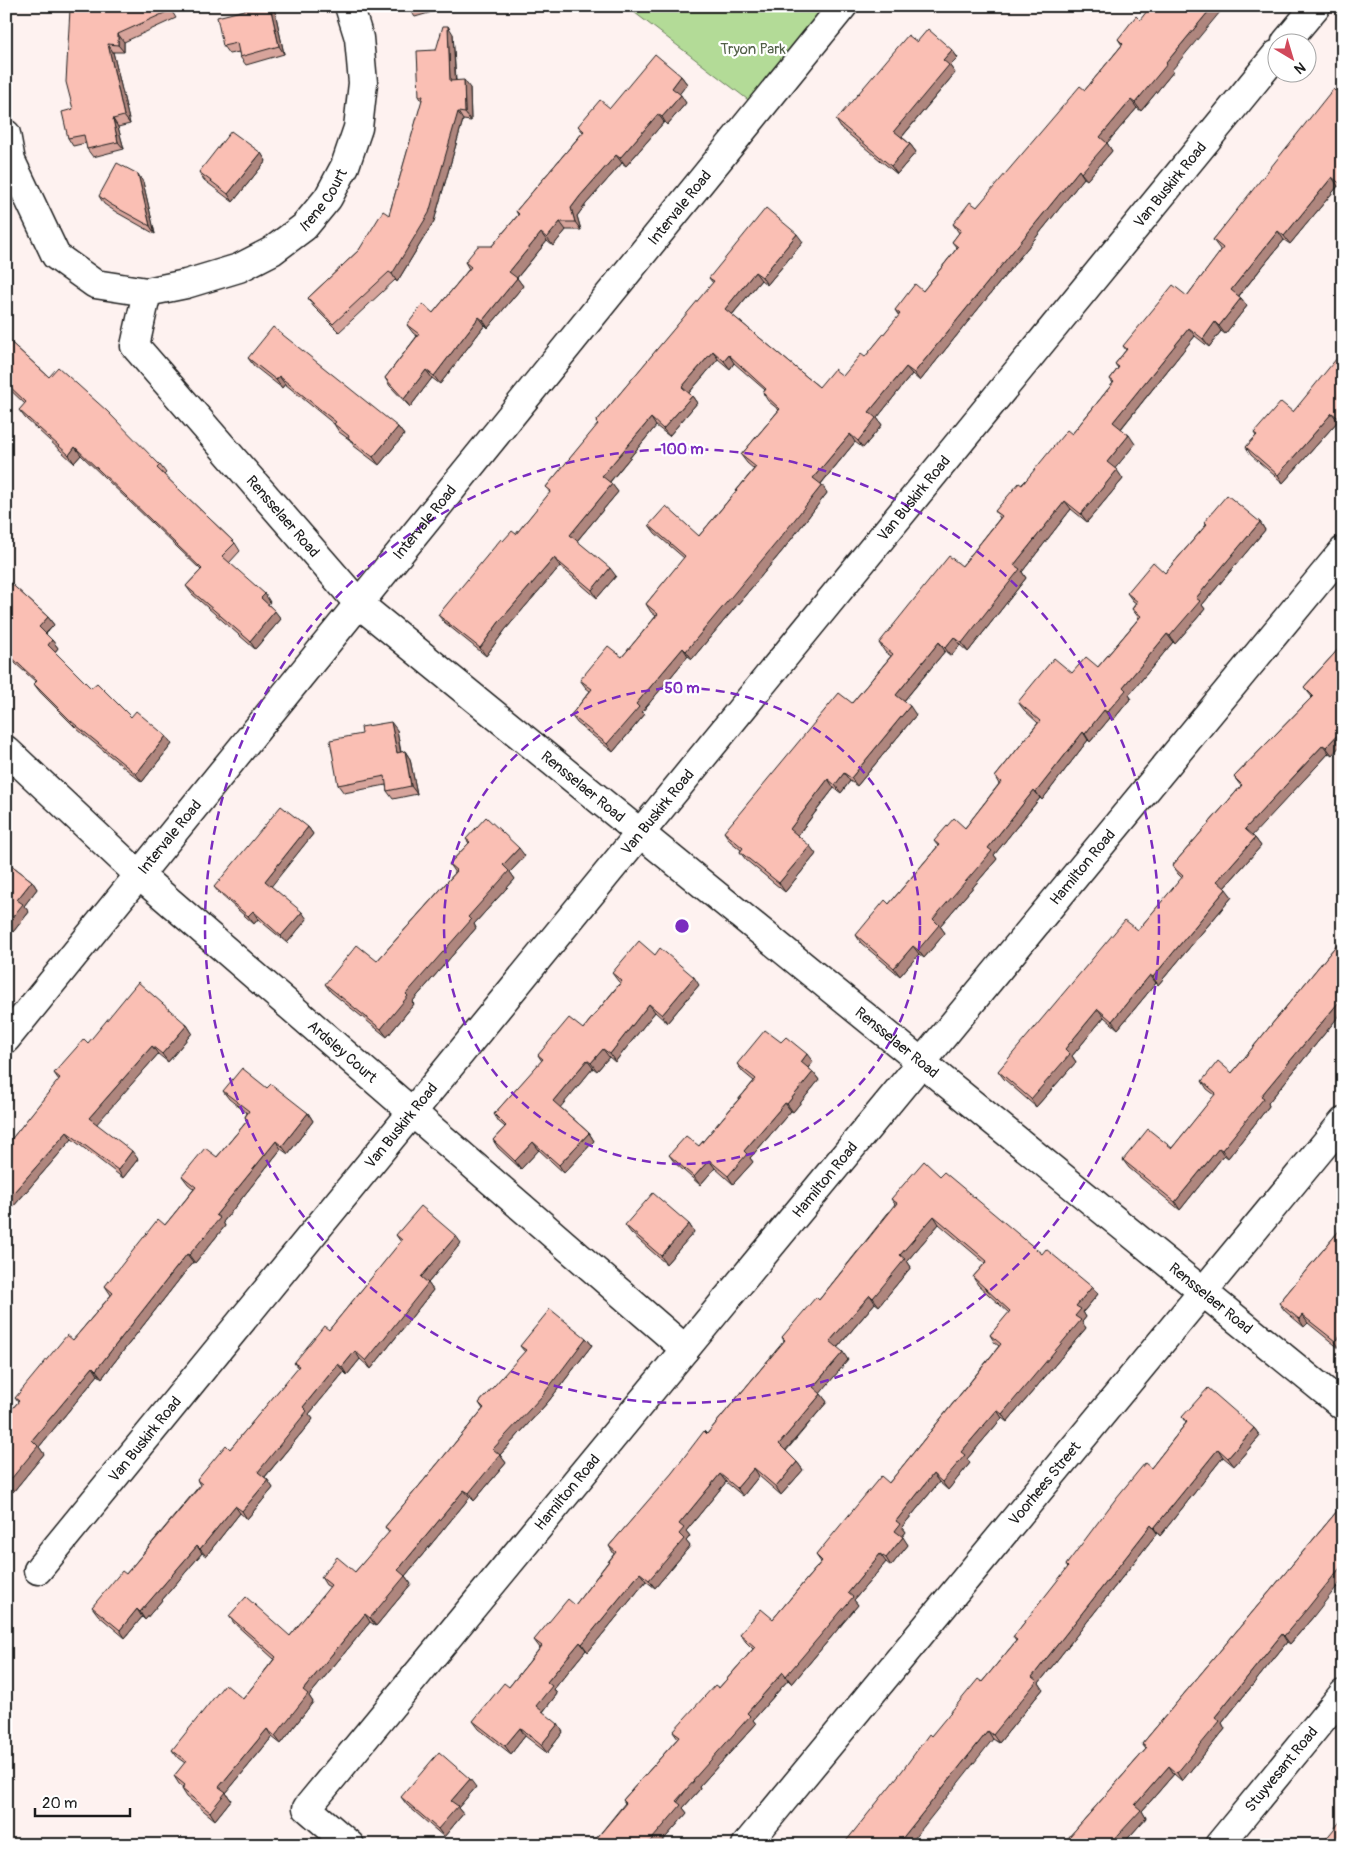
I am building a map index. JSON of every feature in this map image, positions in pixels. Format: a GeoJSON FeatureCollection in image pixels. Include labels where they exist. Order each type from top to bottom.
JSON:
{"type":"FeatureCollection","features":[{"type":"Feature","properties":{"kind":"street","name":"Irene Court"},"geometry":{"type":"LineString","coordinates":[[147,292],[186,284],[239,268],[272,251],[304,226],[328,198],[345,166],[358,128],[363,83],[359,38],[349,6]]}},
{"type":"Feature","properties":{"kind":"street","name":"Intervale Road"},"geometry":{"type":"LineString","coordinates":[[6,1039],[843,6]]}},
{"type":"Feature","properties":{"kind":"street"},"geometry":{"type":"LineString","coordinates":[[1294,32],[1316,6]]}},
{"type":"Feature","properties":{"kind":"street","name":"Van Buskirk Road"},"geometry":{"type":"LineString","coordinates":[[38,1570],[1266,67]]}},
{"type":"Feature","properties":{"kind":"street"},"geometry":{"type":"LineString","coordinates":[[6,134],[11,161],[56,256],[95,284],[147,292]]}},
{"type":"Feature","properties":{"kind":"street","name":"Rensselaer Road"},"geometry":{"type":"LineString","coordinates":[[147,292],[135,346],[359,604],[1343,1406]]}},
{"type":"Feature","properties":{"kind":"street","name":"Hamilton Road"},"geometry":{"type":"LineString","coordinates":[[350,1845],[307,1808],[1343,551]]}},
{"type":"Feature","properties":{"kind":"street","name":"Ardsley Court"},"geometry":{"type":"LineString","coordinates":[[6,750],[139,875],[686,1349]]}},
{"type":"Feature","properties":{"kind":"street","name":"Voorhees Street"},"geometry":{"type":"LineString","coordinates":[[746,1845],[1343,1122]]}},
{"type":"Feature","properties":{"kind":"street","name":"Stuyvesant Road"},"geometry":{"type":"LineString","coordinates":[[1219,1845],[1343,1694]]}},
{"type":"Feature","properties":{"kind":"green space","name":"Tryon Park"},"geometry":{"type":"Polygon","coordinates":[[[626,6],[843,6],[760,109],[626,6]]]}},
{"type":"Feature","properties":{"kind":"building"},"geometry":{"type":"Polygon","coordinates":[[[109,6],[158,6],[159,10],[171,10],[118,34],[118,45],[108,44],[124,116],[113,119],[118,142],[87,149],[84,135],[68,138],[62,112],[73,109],[66,82],[70,9],[112,9],[109,6]]]}},
{"type":"Feature","properties":{"kind":"building"},"geometry":{"type":"Polygon","coordinates":[[[261,6],[270,6],[279,46],[240,57],[237,43],[223,46],[217,17],[261,6]]]}},
{"type":"Feature","properties":{"kind":"building"},"geometry":{"type":"Polygon","coordinates":[[[408,6],[420,6],[409,9],[408,6]]]}},
{"type":"Feature","properties":{"kind":"building"},"geometry":{"type":"Polygon","coordinates":[[[1151,6],[1213,6],[1135,103],[1131,100],[1100,137],[1107,143],[1081,173],[1079,170],[914,373],[906,367],[869,412],[876,418],[858,441],[850,434],[813,478],[822,485],[686,651],[683,648],[636,704],[639,707],[607,744],[571,715],[592,689],[580,680],[608,646],[622,657],[658,614],[646,604],[685,556],[649,525],[666,506],[699,536],[756,467],[741,455],[780,409],[763,393],[766,389],[729,355],[724,361],[713,351],[682,387],[692,396],[663,429],[651,418],[602,476],[612,484],[570,535],[610,568],[592,590],[554,558],[499,622],[480,648],[438,615],[501,539],[503,541],[512,531],[516,534],[551,491],[546,487],[598,424],[596,422],[714,281],[709,278],[766,208],[797,234],[762,277],[755,272],[725,309],[819,387],[834,369],[843,376],[861,354],[865,357],[900,314],[895,310],[915,284],[923,291],[958,247],[952,242],[961,230],[953,224],[970,202],[977,207],[1080,86],[1085,90],[1123,44],[1118,39],[1136,16],[1140,20],[1151,6]]]}},
{"type":"Feature","properties":{"kind":"building"},"geometry":{"type":"Polygon","coordinates":[[[443,26],[448,26],[450,81],[464,80],[465,113],[458,112],[429,213],[392,274],[389,272],[333,324],[308,298],[359,250],[383,211],[389,215],[423,96],[419,96],[417,51],[436,50],[443,26]]]}},
{"type":"Feature","properties":{"kind":"building"},"geometry":{"type":"Polygon","coordinates":[[[928,29],[952,50],[943,60],[949,65],[894,131],[910,144],[891,166],[836,120],[908,35],[917,42],[928,29]]]}},
{"type":"Feature","properties":{"kind":"building"},"geometry":{"type":"Polygon","coordinates":[[[655,54],[681,76],[672,88],[681,95],[662,117],[658,114],[620,158],[616,155],[580,196],[571,208],[575,222],[560,222],[547,238],[541,233],[509,272],[517,278],[483,320],[479,317],[434,376],[426,370],[404,399],[385,378],[419,334],[407,325],[423,304],[433,313],[471,267],[465,262],[478,246],[492,246],[519,214],[516,211],[584,131],[578,126],[600,100],[610,108],[655,54]]]}},
{"type":"Feature","properties":{"kind":"building"},"geometry":{"type":"Polygon","coordinates":[[[1343,83],[1343,186],[1332,177],[1284,236],[1278,231],[1231,290],[1241,298],[1219,326],[1215,322],[1203,339],[1189,328],[1113,422],[1129,435],[1107,462],[1117,470],[1081,514],[1065,501],[1014,565],[1020,569],[962,643],[954,637],[945,648],[939,642],[896,695],[910,706],[851,778],[844,773],[835,785],[828,779],[790,829],[810,846],[779,883],[740,852],[743,848],[724,832],[839,693],[852,703],[893,654],[879,643],[949,556],[962,566],[1002,516],[995,511],[1019,483],[1022,485],[1067,430],[1072,434],[1114,382],[1110,379],[1119,367],[1115,364],[1127,349],[1123,346],[1173,285],[1187,296],[1223,248],[1213,240],[1333,89],[1335,91],[1343,83]]]}},
{"type":"Feature","properties":{"kind":"building"},"geometry":{"type":"Polygon","coordinates":[[[231,131],[261,153],[228,194],[199,172],[231,131]]]}},
{"type":"Feature","properties":{"kind":"building"},"geometry":{"type":"Polygon","coordinates":[[[117,163],[138,174],[150,226],[99,196],[117,163]]]}},
{"type":"Feature","properties":{"kind":"building"},"geometry":{"type":"Polygon","coordinates":[[[273,327],[398,427],[373,457],[348,438],[349,436],[334,424],[336,422],[279,376],[276,380],[248,358],[273,327]]]}},
{"type":"Feature","properties":{"kind":"building"},"geometry":{"type":"Polygon","coordinates":[[[6,338],[49,377],[58,367],[107,411],[160,465],[157,468],[235,543],[222,556],[265,594],[261,598],[275,611],[250,641],[186,586],[202,569],[75,447],[69,455],[19,410],[26,402],[6,383],[6,338]]]}},
{"type":"Feature","properties":{"kind":"building"},"geometry":{"type":"Polygon","coordinates":[[[1343,357],[1343,415],[1340,419],[1332,413],[1278,475],[1246,447],[1257,435],[1254,433],[1281,402],[1293,412],[1337,358],[1340,360],[1343,357]]]}},
{"type":"Feature","properties":{"kind":"building"},"geometry":{"type":"Polygon","coordinates":[[[1227,495],[1260,522],[1196,598],[1200,601],[1170,636],[1167,634],[1123,687],[1126,690],[1107,712],[1104,710],[1085,734],[1083,732],[1036,792],[1034,790],[988,848],[992,851],[933,919],[939,925],[918,950],[913,946],[894,968],[856,935],[885,900],[889,904],[939,845],[934,841],[954,818],[965,828],[1001,782],[995,777],[1040,721],[1018,702],[1054,658],[1072,673],[1086,657],[1098,667],[1141,616],[1132,609],[1138,602],[1127,593],[1153,562],[1165,573],[1207,524],[1204,522],[1227,495]]]}},
{"type":"Feature","properties":{"kind":"building"},"geometry":{"type":"Polygon","coordinates":[[[6,579],[48,617],[39,627],[52,640],[48,645],[91,688],[97,683],[131,717],[136,711],[166,736],[136,774],[71,721],[34,684],[37,681],[6,652],[6,579]]]}},
{"type":"Feature","properties":{"kind":"building"},"geometry":{"type":"Polygon","coordinates":[[[1343,644],[1343,729],[1326,747],[1323,745],[1245,829],[1255,838],[1217,881],[1226,889],[1153,977],[1150,975],[1112,1021],[1098,1009],[1065,1049],[1070,1054],[1031,1099],[998,1071],[1125,920],[1138,930],[1183,876],[1172,866],[1242,785],[1234,777],[1313,696],[1304,687],[1343,644]]]}},
{"type":"Feature","properties":{"kind":"building"},"geometry":{"type":"Polygon","coordinates":[[[391,722],[397,753],[405,751],[411,786],[387,791],[385,776],[338,785],[330,740],[362,734],[361,727],[391,722]]]}},
{"type":"Feature","properties":{"kind":"building"},"geometry":{"type":"Polygon","coordinates":[[[281,806],[308,827],[265,881],[302,912],[281,936],[253,911],[248,916],[214,887],[281,806]]]}},
{"type":"Feature","properties":{"kind":"building"},"geometry":{"type":"Polygon","coordinates":[[[486,817],[519,848],[503,865],[509,871],[468,917],[471,920],[406,994],[408,996],[381,1029],[325,984],[357,945],[377,961],[457,871],[449,864],[470,842],[466,839],[486,817]]]}},
{"type":"Feature","properties":{"kind":"building"},"geometry":{"type":"Polygon","coordinates":[[[6,861],[32,881],[17,900],[23,904],[7,924],[6,924],[6,861]]]}},
{"type":"Feature","properties":{"kind":"building"},"geometry":{"type":"Polygon","coordinates":[[[1343,937],[1343,997],[1261,1096],[1264,1098],[1222,1150],[1219,1148],[1175,1202],[1123,1160],[1148,1129],[1172,1148],[1216,1093],[1202,1081],[1218,1061],[1232,1073],[1343,937]]]}},
{"type":"Feature","properties":{"kind":"building"},"geometry":{"type":"Polygon","coordinates":[[[639,941],[655,955],[660,948],[694,977],[662,1015],[649,1004],[610,1054],[603,1049],[591,1063],[587,1060],[553,1101],[589,1133],[559,1165],[533,1142],[515,1161],[493,1140],[506,1126],[494,1114],[543,1059],[538,1055],[569,1018],[583,1029],[622,981],[612,973],[639,941]]]}},
{"type":"Feature","properties":{"kind":"building"},"geometry":{"type":"Polygon","coordinates":[[[138,982],[187,1025],[162,1054],[152,1046],[89,1118],[132,1151],[118,1170],[67,1132],[6,1201],[6,1146],[60,1078],[54,1073],[84,1039],[88,1043],[138,982]]]}},
{"type":"Feature","properties":{"kind":"building"},"geometry":{"type":"Polygon","coordinates":[[[765,1030],[781,1042],[786,1037],[807,1054],[801,1062],[813,1072],[744,1151],[747,1154],[728,1176],[709,1160],[694,1177],[669,1155],[686,1136],[699,1146],[756,1079],[737,1064],[765,1030]]]}},
{"type":"Feature","properties":{"kind":"building"},"geometry":{"type":"Polygon","coordinates":[[[242,1068],[267,1088],[271,1084],[308,1113],[282,1146],[276,1141],[216,1215],[220,1218],[189,1255],[187,1254],[96,1370],[93,1367],[32,1440],[38,1446],[7,1484],[6,1416],[19,1401],[15,1398],[67,1335],[73,1340],[113,1293],[105,1286],[158,1219],[165,1225],[196,1187],[182,1176],[205,1148],[217,1157],[248,1120],[245,1117],[249,1111],[223,1091],[242,1068]]]}},
{"type":"Feature","properties":{"kind":"building"},"geometry":{"type":"Polygon","coordinates":[[[924,1161],[940,1176],[944,1172],[1042,1254],[1046,1249],[1092,1287],[1076,1306],[1081,1309],[1075,1316],[1081,1320],[1002,1414],[997,1410],[961,1452],[965,1455],[942,1482],[933,1474],[896,1521],[900,1524],[895,1531],[903,1537],[886,1558],[880,1554],[848,1593],[853,1597],[786,1676],[783,1672],[747,1713],[750,1716],[676,1801],[681,1805],[647,1845],[591,1845],[626,1803],[623,1800],[680,1736],[673,1731],[715,1685],[719,1688],[755,1647],[740,1634],[761,1609],[773,1619],[822,1561],[816,1555],[881,1476],[889,1483],[1001,1344],[990,1335],[1010,1311],[973,1277],[987,1261],[934,1216],[900,1255],[905,1259],[873,1298],[870,1295],[830,1341],[843,1352],[813,1387],[821,1394],[779,1444],[797,1462],[776,1487],[754,1468],[737,1488],[720,1474],[679,1524],[684,1528],[679,1534],[684,1539],[649,1580],[640,1573],[582,1644],[580,1642],[547,1682],[552,1686],[536,1706],[558,1724],[541,1745],[520,1728],[505,1746],[473,1721],[504,1683],[509,1687],[542,1646],[534,1640],[568,1599],[575,1605],[616,1552],[609,1546],[672,1473],[704,1431],[707,1434],[785,1340],[782,1337],[816,1297],[819,1300],[897,1203],[891,1199],[924,1161]]]}},
{"type":"Feature","properties":{"kind":"building"},"geometry":{"type":"Polygon","coordinates":[[[653,1193],[689,1224],[661,1256],[625,1225],[653,1193]]]}},
{"type":"Feature","properties":{"kind":"building"},"geometry":{"type":"Polygon","coordinates":[[[421,1206],[456,1236],[421,1277],[428,1283],[366,1361],[355,1351],[342,1367],[338,1364],[303,1407],[307,1411],[258,1472],[268,1480],[242,1511],[235,1506],[200,1549],[197,1546],[140,1612],[137,1609],[120,1630],[92,1607],[122,1571],[126,1574],[202,1484],[197,1480],[226,1445],[230,1449],[299,1366],[294,1363],[324,1326],[329,1330],[402,1240],[396,1235],[421,1206]]]}},
{"type":"Feature","properties":{"kind":"building"},"geometry":{"type":"Polygon","coordinates":[[[1343,1226],[1343,1332],[1335,1341],[1302,1315],[1299,1319],[1279,1303],[1343,1226]]]}},
{"type":"Feature","properties":{"kind":"building"},"geometry":{"type":"Polygon","coordinates":[[[550,1309],[586,1338],[543,1395],[493,1449],[500,1455],[469,1493],[464,1490],[398,1570],[405,1576],[370,1618],[365,1614],[303,1690],[308,1694],[275,1736],[267,1729],[219,1787],[226,1792],[210,1812],[182,1789],[185,1785],[174,1776],[186,1761],[172,1750],[225,1684],[243,1699],[276,1657],[229,1616],[246,1597],[290,1636],[331,1585],[321,1577],[337,1557],[355,1572],[390,1531],[385,1527],[484,1408],[479,1403],[526,1350],[520,1346],[550,1309]]]}},
{"type":"Feature","properties":{"kind":"building"},"geometry":{"type":"Polygon","coordinates":[[[1208,1388],[1254,1428],[1228,1458],[1218,1449],[1154,1528],[1151,1525],[1032,1677],[1037,1681],[993,1735],[988,1731],[897,1845],[843,1845],[929,1734],[931,1736],[978,1679],[982,1682],[1017,1640],[1013,1637],[1068,1567],[1066,1565],[1117,1497],[1145,1463],[1151,1468],[1187,1422],[1182,1417],[1208,1388]]]}},
{"type":"Feature","properties":{"kind":"building"},"geometry":{"type":"Polygon","coordinates":[[[1343,1504],[1343,1564],[1284,1636],[1282,1634],[1215,1717],[1220,1721],[1177,1773],[1169,1766],[1135,1805],[1141,1810],[1109,1845],[1062,1845],[1147,1748],[1142,1744],[1343,1504]]]}},
{"type":"Feature","properties":{"kind":"building"},"geometry":{"type":"Polygon","coordinates":[[[439,1752],[470,1779],[451,1801],[458,1806],[438,1829],[401,1797],[439,1752]]]}},
{"type":"Feature","properties":{"kind":"building"},"geometry":{"type":"Polygon","coordinates":[[[1343,1818],[1343,1845],[1321,1845],[1343,1818]]]}}]}
